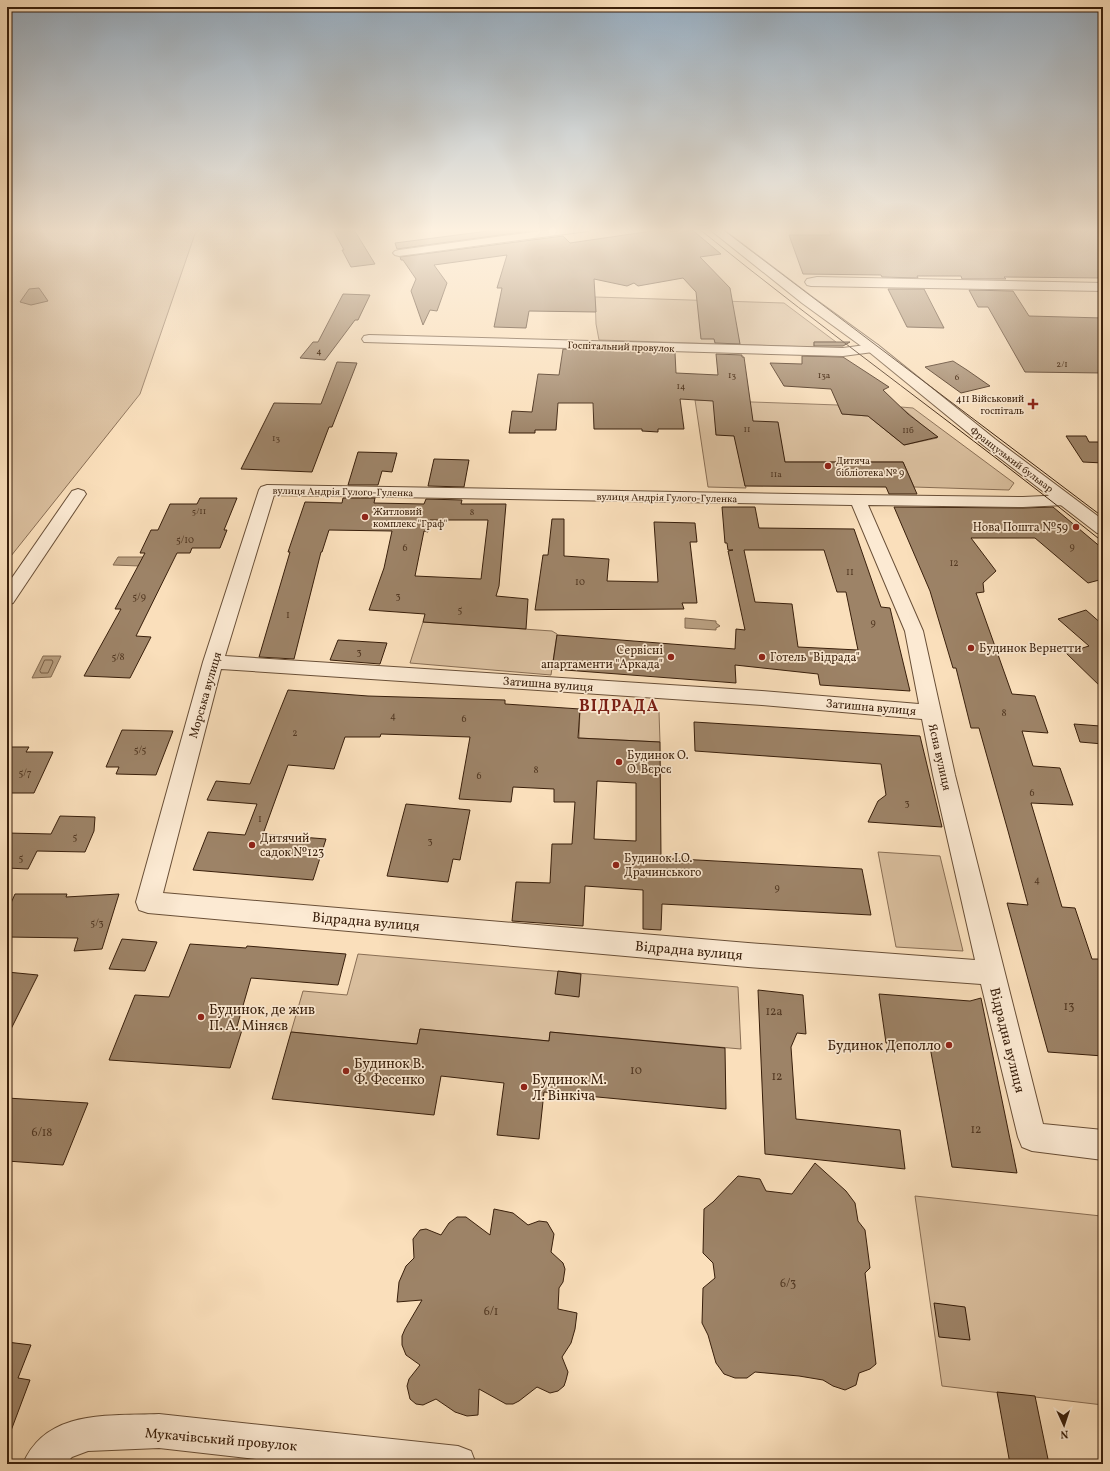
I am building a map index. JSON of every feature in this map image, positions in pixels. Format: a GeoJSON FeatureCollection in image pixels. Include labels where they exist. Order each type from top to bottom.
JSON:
{"type":"FeatureCollection","features":[{"type":"Feature","properties":{"kind":"street","name":"Французький бульвар"},"geometry":{"type":"LineString","coordinates":[[805,297],[873,348],[989,442],[1103,529]]}},
{"type":"Feature","properties":{"kind":"street","name":"Госпітальний провулок"},"geometry":{"type":"LineString","coordinates":[[369,339],[843,352],[873,348]]}},
{"type":"Feature","properties":{"kind":"street","name":"вулиця Андрія Гулого-Гуленка"},"geometry":{"type":"LineString","coordinates":[[267,490],[1016,502],[1066,500]]}},
{"type":"Feature","properties":{"kind":"street","name":"Морська вулиця"},"geometry":{"type":"LineString","coordinates":[[148,902],[213,662],[267,490]]}},
{"type":"Feature","properties":{"kind":"street"},"geometry":{"type":"LineString","coordinates":[[7,599],[78,494]]}},
{"type":"Feature","properties":{"kind":"street","name":"Ясна вулиця"},"geometry":{"type":"LineString","coordinates":[[858,500],[914,631],[929,712],[991,973]]}},
{"type":"Feature","properties":{"kind":"street","name":"Затишна вулиця"},"geometry":{"type":"LineString","coordinates":[[213,662],[731,696],[929,712]]}},
{"type":"Feature","properties":{"kind":"street","name":"Відрадна вулиця"},"geometry":{"type":"LineString","coordinates":[[148,902],[748,955],[991,973],[1032,1137],[1103,1145]]}},
{"type":"Feature","properties":{"kind":"street","name":"Мукачівський провулок"},"geometry":{"type":"LineString","coordinates":[[40,1464],[61,1443],[88,1434],[159,1431],[458,1464]]}},
{"type":"Feature","properties":{"kind":"shaded area"},"geometry":{"type":"Polygon","coordinates":[[[7,297],[173,297],[140,394],[7,561],[7,297]]]}},
{"type":"Feature","properties":{"kind":"shaded area"},"geometry":{"type":"Polygon","coordinates":[[[595,297],[784,303],[836,342],[814,342],[814,347],[599,340],[596,324],[595,297]]]}},
{"type":"Feature","properties":{"kind":"shaded area"},"geometry":{"type":"Polygon","coordinates":[[[695,400],[838,405],[842,414],[868,416],[904,445],[937,438],[901,407],[913,408],[1014,483],[1009,490],[914,487],[903,462],[740,462],[746,488],[708,487],[695,400]]]}},
{"type":"Feature","properties":{"kind":"shaded area"},"geometry":{"type":"Polygon","coordinates":[[[423,622],[552,631],[557,634],[551,675],[410,663],[423,622]]]}},
{"type":"Feature","properties":{"kind":"shaded area"},"geometry":{"type":"Polygon","coordinates":[[[580,709],[659,712],[660,742],[579,738],[580,709]]]}},
{"type":"Feature","properties":{"kind":"shaded area"},"geometry":{"type":"Polygon","coordinates":[[[878,852],[940,856],[963,951],[896,947],[878,852]]]}},
{"type":"Feature","properties":{"kind":"shaded area"},"geometry":{"type":"Polygon","coordinates":[[[358,954],[738,987],[741,1049],[550,1032],[549,1041],[420,1029],[417,1044],[291,1032],[303,991],[347,995],[358,954]]]}},
{"type":"Feature","properties":{"kind":"shaded area"},"geometry":{"type":"Polygon","coordinates":[[[915,1196],[1101,1216],[1103,1225],[1103,1405],[942,1386],[915,1196]]]}},
{"type":"Feature","properties":{"kind":"water"},"geometry":{"type":"Polygon","coordinates":[[[118,557],[144,557],[140,566],[113,565],[118,557]]]}},
{"type":"Feature","properties":{"kind":"water"},"geometry":{"type":"Polygon","coordinates":[[[685,618],[716,621],[716,623],[720,626],[716,628],[716,630],[685,628],[685,618]]]}},
{"type":"Feature","properties":{"kind":"water"},"geometry":{"type":"Polygon","coordinates":[[[43,656],[61,656],[51,677],[32,678],[43,656]]]}},
{"type":"Feature","properties":{"kind":"building"},"geometry":{"type":"Polygon","coordinates":[[[24,297],[45,297],[48,301],[31,305],[20,302],[24,297]]]}},
{"type":"Feature","properties":{"kind":"building"},"geometry":{"type":"Polygon","coordinates":[[[342,297],[369,297],[358,320],[355,320],[325,360],[300,358],[313,342],[318,342],[342,297]]]}},
{"type":"Feature","properties":{"kind":"building"},"geometry":{"type":"Polygon","coordinates":[[[413,297],[442,297],[437,311],[430,310],[423,325],[413,297]]]}},
{"type":"Feature","properties":{"kind":"building"},"geometry":{"type":"Polygon","coordinates":[[[500,297],[595,297],[596,312],[529,311],[526,328],[494,327],[500,297]]]}},
{"type":"Feature","properties":{"kind":"building"},"geometry":{"type":"Polygon","coordinates":[[[696,297],[732,297],[740,344],[715,343],[714,339],[701,339],[696,297]]]}},
{"type":"Feature","properties":{"kind":"building"},"geometry":{"type":"Polygon","coordinates":[[[892,297],[928,297],[944,328],[907,327],[892,297]]]}},
{"type":"Feature","properties":{"kind":"building"},"geometry":{"type":"Polygon","coordinates":[[[973,297],[1017,297],[1029,316],[1103,318],[1103,373],[1025,372],[988,307],[978,307],[973,297]]]}},
{"type":"Feature","properties":{"kind":"building"},"geometry":{"type":"Polygon","coordinates":[[[814,342],[850,342],[843,346],[814,346],[814,342]]]}},
{"type":"Feature","properties":{"kind":"building"},"geometry":{"type":"Polygon","coordinates":[[[563,349],[675,353],[676,373],[718,375],[716,354],[742,355],[742,357],[744,357],[753,421],[778,422],[785,462],[903,462],[917,494],[889,494],[886,487],[745,486],[734,436],[716,435],[713,401],[680,399],[684,429],[658,429],[658,432],[642,431],[642,429],[594,429],[593,403],[558,403],[556,430],[535,430],[535,433],[509,433],[512,411],[532,412],[538,374],[559,375],[563,349]]]}},
{"type":"Feature","properties":{"kind":"building"},"geometry":{"type":"Polygon","coordinates":[[[802,356],[843,357],[889,387],[883,390],[908,414],[938,437],[904,445],[868,416],[842,414],[831,389],[784,386],[770,363],[802,364],[802,356]]]}},
{"type":"Feature","properties":{"kind":"building"},"geometry":{"type":"Polygon","coordinates":[[[953,361],[990,386],[961,393],[925,367],[953,361]]]}},
{"type":"Feature","properties":{"kind":"building"},"geometry":{"type":"Polygon","coordinates":[[[337,362],[357,363],[332,427],[329,427],[312,472],[241,469],[274,403],[321,404],[337,362]]]}},
{"type":"Feature","properties":{"kind":"building"},"geometry":{"type":"Polygon","coordinates":[[[1066,436],[1086,436],[1089,442],[1103,442],[1103,463],[1083,462],[1066,436]]]}},
{"type":"Feature","properties":{"kind":"building"},"geometry":{"type":"Polygon","coordinates":[[[358,452],[397,453],[392,472],[382,471],[378,485],[348,485],[358,452]]]}},
{"type":"Feature","properties":{"kind":"building"},"geometry":{"type":"Polygon","coordinates":[[[434,459],[469,460],[464,487],[428,486],[434,459]]]}},
{"type":"Feature","properties":{"kind":"building"},"geometry":{"type":"Polygon","coordinates":[[[200,498],[237,498],[224,530],[227,530],[220,548],[192,548],[190,553],[177,553],[136,636],[151,637],[130,678],[84,676],[121,609],[115,609],[145,553],[140,553],[151,530],[158,530],[170,504],[197,504],[200,498]]]}},
{"type":"Feature","properties":{"kind":"building"},"geometry":{"type":"Polygon","coordinates":[[[343,498],[375,498],[374,503],[424,504],[426,499],[462,500],[461,504],[506,504],[499,586],[496,596],[528,599],[526,629],[423,622],[425,614],[369,610],[384,568],[392,531],[329,530],[321,552],[294,659],[259,657],[290,552],[288,552],[305,502],[342,503],[343,498]],[[430,520],[428,532],[424,531],[415,576],[481,579],[488,520],[430,520]]]}},
{"type":"Feature","properties":{"kind":"building"},"geometry":{"type":"Polygon","coordinates":[[[722,507],[755,507],[759,528],[854,529],[881,607],[890,608],[910,691],[820,685],[818,674],[735,665],[736,683],[552,669],[557,635],[735,649],[736,629],[745,630],[728,551],[733,550],[728,550],[727,543],[725,543],[722,507]],[[744,550],[755,602],[792,604],[798,647],[858,650],[846,592],[837,592],[824,550],[744,550]]]}},
{"type":"Feature","properties":{"kind":"building"},"geometry":{"type":"Polygon","coordinates":[[[894,507],[1053,507],[1103,549],[1103,579],[1088,583],[1035,538],[971,538],[996,571],[983,583],[984,592],[976,593],[1012,694],[1035,696],[1048,733],[1022,731],[1033,766],[1060,768],[1073,805],[1031,803],[1062,907],[1075,908],[1092,959],[1103,959],[1103,1056],[1048,1052],[1007,903],[1028,905],[979,728],[971,728],[956,668],[953,668],[930,591],[894,507]]]}},
{"type":"Feature","properties":{"kind":"building"},"geometry":{"type":"Polygon","coordinates":[[[552,519],[564,519],[564,556],[609,559],[607,581],[658,582],[654,522],[695,523],[697,542],[690,542],[697,603],[682,603],[684,609],[535,610],[543,555],[548,555],[552,519]]]}},
{"type":"Feature","properties":{"kind":"building"},"geometry":{"type":"Polygon","coordinates":[[[1086,610],[1103,625],[1103,689],[1066,653],[1089,646],[1058,619],[1086,610]]]}},
{"type":"Feature","properties":{"kind":"building"},"geometry":{"type":"Polygon","coordinates":[[[338,640],[387,643],[380,664],[330,660],[338,640]]]}},
{"type":"Feature","properties":{"kind":"building"},"geometry":{"type":"Polygon","coordinates":[[[288,690],[368,696],[505,700],[505,704],[580,709],[578,738],[660,742],[661,858],[862,869],[871,915],[662,904],[661,930],[643,929],[643,890],[585,886],[583,926],[512,921],[516,882],[550,883],[552,844],[572,844],[575,802],[554,802],[554,789],[513,787],[511,802],[459,799],[470,737],[381,734],[380,737],[345,737],[334,769],[288,765],[263,834],[326,839],[313,880],[193,870],[208,832],[245,835],[257,804],[207,800],[216,781],[250,784],[288,690]],[[597,781],[594,839],[636,841],[636,783],[597,781]]]}},
{"type":"Feature","properties":{"kind":"building"},"geometry":{"type":"Polygon","coordinates":[[[694,722],[920,736],[942,827],[868,822],[878,801],[886,795],[881,764],[695,751],[694,722]]]}},
{"type":"Feature","properties":{"kind":"building"},"geometry":{"type":"Polygon","coordinates":[[[1074,724],[1100,726],[1103,736],[1103,744],[1080,742],[1074,724]]]}},
{"type":"Feature","properties":{"kind":"building"},"geometry":{"type":"Polygon","coordinates":[[[122,730],[173,731],[156,775],[116,774],[119,767],[106,767],[122,730]]]}},
{"type":"Feature","properties":{"kind":"building"},"geometry":{"type":"Polygon","coordinates":[[[11,747],[29,747],[26,752],[53,752],[34,793],[7,793],[7,752],[9,752],[11,747]]]}},
{"type":"Feature","properties":{"kind":"building"},"geometry":{"type":"Polygon","coordinates":[[[406,804],[470,810],[460,860],[453,859],[448,882],[387,876],[406,804]]]}},
{"type":"Feature","properties":{"kind":"building"},"geometry":{"type":"Polygon","coordinates":[[[60,816],[95,817],[94,831],[85,852],[37,851],[28,869],[7,868],[7,833],[51,834],[60,816]]]}},
{"type":"Feature","properties":{"kind":"building"},"geometry":{"type":"Polygon","coordinates":[[[15,894],[67,894],[66,897],[119,894],[102,949],[74,951],[78,938],[7,937],[7,912],[15,894]]]}},
{"type":"Feature","properties":{"kind":"building"},"geometry":{"type":"Polygon","coordinates":[[[122,939],[157,942],[145,971],[109,969],[122,939]]]}},
{"type":"Feature","properties":{"kind":"building"},"geometry":{"type":"Polygon","coordinates":[[[190,944],[246,948],[247,946],[346,954],[338,985],[251,978],[236,1030],[242,1030],[230,1068],[109,1060],[135,995],[169,997],[190,944]]]}},
{"type":"Feature","properties":{"kind":"building"},"geometry":{"type":"Polygon","coordinates":[[[558,971],[581,974],[579,997],[555,994],[558,971]]]}},
{"type":"Feature","properties":{"kind":"building"},"geometry":{"type":"Polygon","coordinates":[[[7,972],[38,975],[7,1037],[7,972]]]}},
{"type":"Feature","properties":{"kind":"building"},"geometry":{"type":"Polygon","coordinates":[[[758,990],[803,995],[806,1034],[797,1033],[791,1047],[796,1119],[900,1130],[905,1169],[765,1154],[758,990]]]}},
{"type":"Feature","properties":{"kind":"building","name":"Будинок Деполло"},"geometry":{"type":"Polygon","coordinates":[[[879,994],[970,1001],[981,998],[1017,1173],[952,1167],[930,1047],[886,1043],[879,994]]]}},
{"type":"Feature","properties":{"kind":"building"},"geometry":{"type":"Polygon","coordinates":[[[420,1029],[549,1041],[550,1032],[725,1048],[726,1109],[544,1092],[539,1139],[497,1135],[504,1083],[441,1076],[434,1115],[272,1099],[291,1032],[417,1044],[420,1029]]]}},
{"type":"Feature","properties":{"kind":"building"},"geometry":{"type":"Polygon","coordinates":[[[7,1098],[88,1103],[63,1165],[7,1161],[7,1098]]]}},
{"type":"Feature","properties":{"kind":"building"},"geometry":{"type":"Polygon","coordinates":[[[815,1163],[846,1191],[855,1203],[858,1221],[865,1230],[870,1268],[865,1273],[876,1364],[870,1369],[859,1373],[856,1385],[845,1390],[833,1386],[823,1380],[799,1376],[755,1372],[747,1378],[735,1378],[724,1374],[716,1363],[708,1335],[702,1323],[703,1288],[715,1278],[713,1263],[703,1253],[704,1209],[713,1202],[738,1176],[760,1179],[766,1191],[792,1194],[815,1163]]]}},
{"type":"Feature","properties":{"kind":"building"},"geometry":{"type":"Polygon","coordinates":[[[494,1209],[513,1213],[528,1225],[539,1221],[547,1222],[554,1234],[551,1252],[563,1263],[565,1269],[563,1282],[559,1288],[558,1309],[577,1313],[571,1343],[562,1357],[568,1372],[564,1386],[558,1391],[550,1393],[537,1387],[513,1404],[506,1404],[479,1389],[478,1415],[467,1416],[455,1412],[436,1399],[423,1405],[416,1404],[410,1399],[407,1386],[409,1379],[420,1365],[406,1355],[402,1345],[402,1336],[422,1300],[397,1302],[399,1282],[406,1266],[414,1258],[413,1239],[420,1230],[426,1229],[441,1235],[449,1223],[457,1217],[466,1217],[490,1235],[494,1209]]]}},
{"type":"Feature","properties":{"kind":"building"},"geometry":{"type":"Polygon","coordinates":[[[934,1303],[965,1307],[970,1340],[939,1337],[934,1303]]]}},
{"type":"Feature","properties":{"kind":"building"},"geometry":{"type":"Polygon","coordinates":[[[7,1342],[31,1345],[18,1378],[30,1380],[9,1436],[7,1436],[7,1342]]]}},
{"type":"Feature","properties":{"kind":"building"},"geometry":{"type":"Polygon","coordinates":[[[997,1392],[1035,1396],[1049,1464],[1010,1464],[997,1392]]]}},
{"type":"Feature","properties":{"kind":"tram line"},"geometry":{"type":"LineString","coordinates":[[785,297],[1103,542]]}},
{"type":"Feature","properties":{"kind":"tram line"},"geometry":{"type":"LineString","coordinates":[[812,297],[1103,517]]}},
{"type":"Feature","properties":{"kind":"place","name":"411 Військовий госпіталь"},"geometry":{"type":"Point","coordinates":[1033,404]}},
{"type":"Feature","properties":{"kind":"place","name":"Дитяча бібліотека № 9"},"geometry":{"type":"Point","coordinates":[828,466]}},
{"type":"Feature","properties":{"kind":"place","name":"Житловий комплекс \"Граф\""},"geometry":{"type":"Point","coordinates":[365,517]}},
{"type":"Feature","properties":{"kind":"place","name":"Нова Пошта №59"},"geometry":{"type":"Point","coordinates":[1076,527]}},
{"type":"Feature","properties":{"kind":"place","name":"Будинок Вернетти"},"geometry":{"type":"Point","coordinates":[971,648]}},
{"type":"Feature","properties":{"kind":"place","name":"Сервісні апартаменти \"Аркада\""},"geometry":{"type":"Point","coordinates":[671,657]}},
{"type":"Feature","properties":{"kind":"place","name":"Готель \"Відрада\""},"geometry":{"type":"Point","coordinates":[762,657]}},
{"type":"Feature","properties":{"kind":"place","name":"Будинок О. О. Вєрсє"},"geometry":{"type":"Point","coordinates":[619,762]}},
{"type":"Feature","properties":{"kind":"place","name":"Дитячий садок №123"},"geometry":{"type":"Point","coordinates":[252,845]}},
{"type":"Feature","properties":{"kind":"place","name":"Будинок І.О. Драчинського"},"geometry":{"type":"Point","coordinates":[616,865]}},
{"type":"Feature","properties":{"kind":"place","name":"Будинок, де жив П. А. Міняєв"},"geometry":{"type":"Point","coordinates":[201,1017]}},
{"type":"Feature","properties":{"kind":"place","name":"Будинок Деполло"},"geometry":{"type":"Point","coordinates":[949,1045]}},
{"type":"Feature","properties":{"kind":"place","name":"Будинок В. Ф. Фесенко"},"geometry":{"type":"Point","coordinates":[346,1071]}},
{"type":"Feature","properties":{"kind":"place","name":"Будинок М. Л. Вінкіча"},"geometry":{"type":"Point","coordinates":[524,1087]}},
{"type":"Feature","properties":{"kind":"district","name":"ВІДРАДА"},"geometry":{"type":"Point","coordinates":[619,705]}}]}
